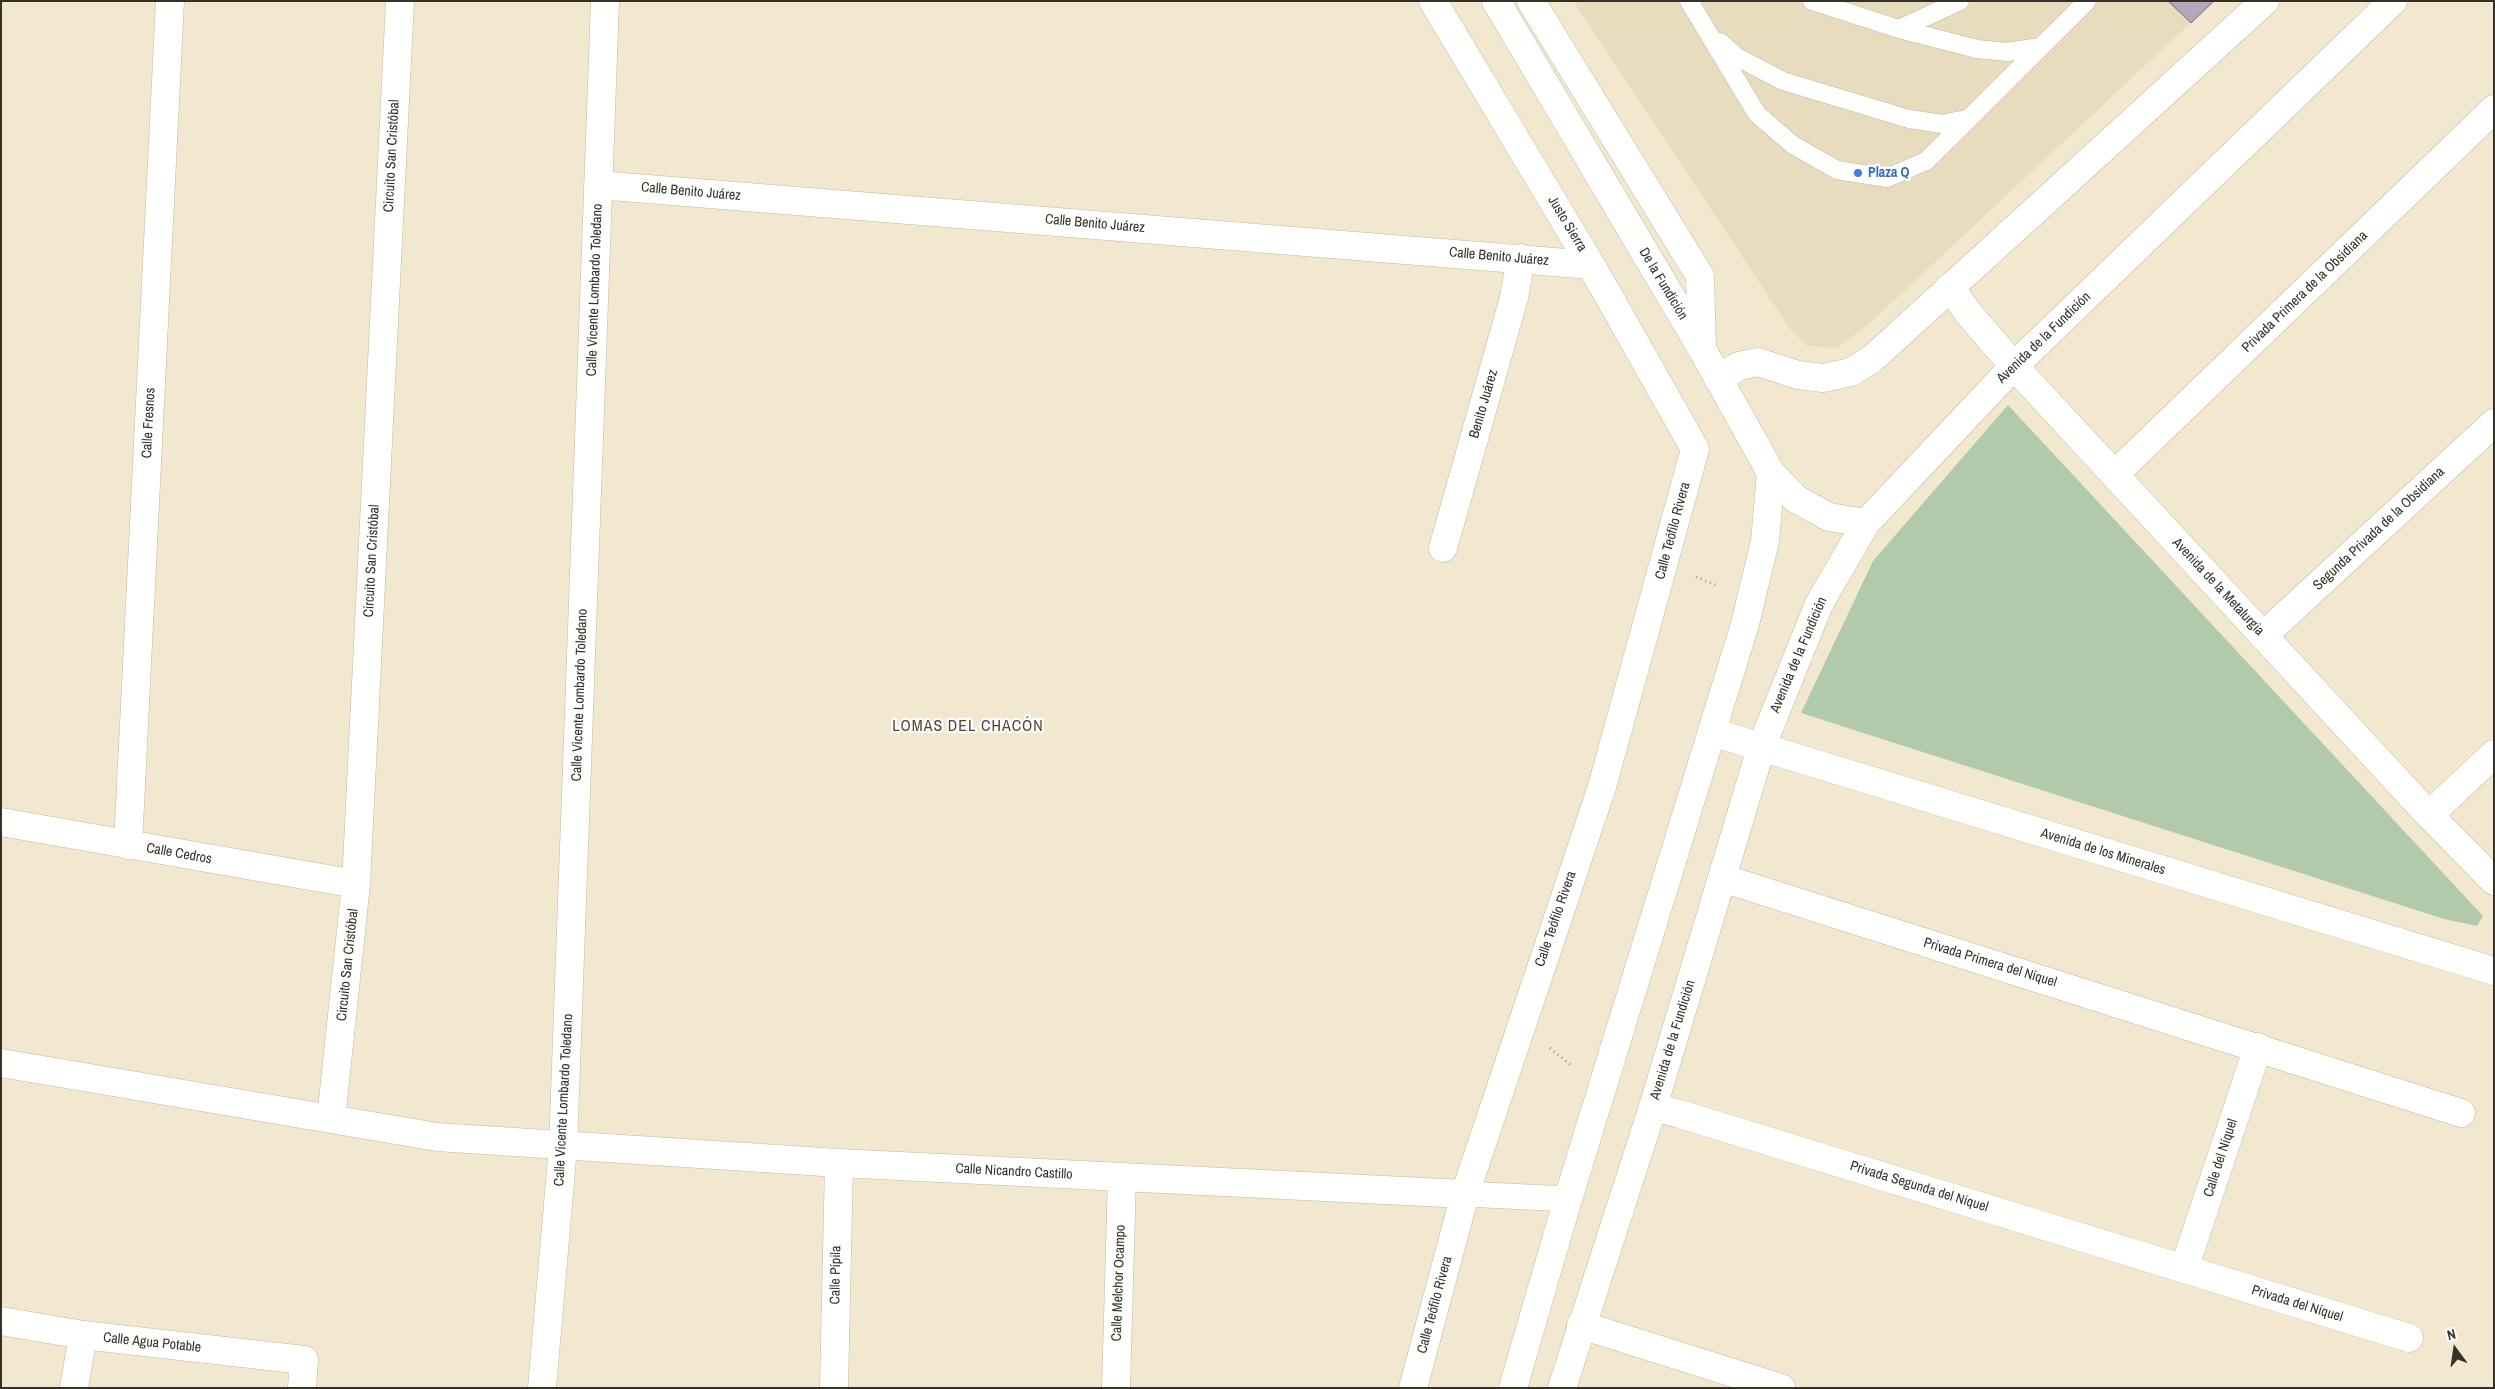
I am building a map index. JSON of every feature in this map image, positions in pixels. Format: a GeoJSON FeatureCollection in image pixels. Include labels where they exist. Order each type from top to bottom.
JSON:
{"type":"FeatureCollection","features":[{"type":"Feature","properties":{"kind":"street","name":"Calle Fresnos"},"geometry":{"type":"LineString","coordinates":[[128,845],[170,1]]}},
{"type":"Feature","properties":{"kind":"street","name":"Circuito San Cristóbal"},"geometry":{"type":"LineString","coordinates":[[331,1119],[356,884],[400,1]]}},
{"type":"Feature","properties":{"kind":"street","name":"Calle Vicente Lombardo Toledano"},"geometry":{"type":"LineString","coordinates":[[542,1388],[563,1147],[605,1]]}},
{"type":"Feature","properties":{"kind":"street","name":"Justo Sierra"},"geometry":{"type":"LineString","coordinates":[[1433,1],[1591,265],[1695,449]]}},
{"type":"Feature","properties":{"kind":"street","name":"De la Fundición"},"geometry":{"type":"LineString","coordinates":[[1496,1],[1702,349],[1771,473],[1796,500],[1829,517],[1866,523]]}},
{"type":"Feature","properties":{"kind":"street"},"geometry":{"type":"LineString","coordinates":[[1531,1],[1700,276],[1702,349]]}},
{"type":"Feature","properties":{"kind":"street"},"geometry":{"type":"LineString","coordinates":[[1718,379],[1739,366],[1758,362],[1798,375],[1823,378],[1851,372],[1872,359],[2265,1]]}},
{"type":"Feature","properties":{"kind":"street","name":"Avenida de la Fundición"},"geometry":{"type":"LineString","coordinates":[[1562,1388],[1653,1107],[1761,748],[1819,604],[1866,523],[2014,366],[2393,1]]}},
{"type":"Feature","properties":{"kind":"street","name":"Privada Primera de la Obsidiana"},"geometry":{"type":"LineString","coordinates":[[2115,474],[2494,109]]}},
{"type":"Feature","properties":{"kind":"street","name":"Calle Benito Juárez"},"geometry":{"type":"LineString","coordinates":[[598,185],[1591,265]]}},
{"type":"Feature","properties":{"kind":"street","name":"Benito Juárez"},"geometry":{"type":"LineString","coordinates":[[1443,548],[1514,298],[1521,258]]}},
{"type":"Feature","properties":{"kind":"street","name":"Avenida de la Metalurgia"},"geometry":{"type":"LineString","coordinates":[[1950,286],[1970,314],[2014,366],[2263,636],[2494,881]]}},
{"type":"Feature","properties":{"kind":"street","name":"Segunda Privada de la Obsidiana"},"geometry":{"type":"LineString","coordinates":[[2263,636],[2494,423]]}},
{"type":"Feature","properties":{"kind":"street","name":"Calle Teófilo Rivera"},"geometry":{"type":"LineString","coordinates":[[1413,1388],[1465,1194],[1602,787],[1695,449]]}},
{"type":"Feature","properties":{"kind":"street"},"geometry":{"type":"LineString","coordinates":[[1513,1388],[1568,1199],[1745,624],[1765,541],[1771,473]]}},
{"type":"Feature","properties":{"kind":"street","name":"Avenida de los Minerales"},"geometry":{"type":"LineString","coordinates":[[1712,732],[2494,971]]}},
{"type":"Feature","properties":{"kind":"street"},"geometry":{"type":"LineString","coordinates":[[2430,815],[2494,754]]}},
{"type":"Feature","properties":{"kind":"street","name":"Calle Cedros"},"geometry":{"type":"LineString","coordinates":[[1,822],[356,884]]}},
{"type":"Feature","properties":{"kind":"street","name":"Privada Primera del Níquel"},"geometry":{"type":"LineString","coordinates":[[1722,878],[2258,1047]]}},
{"type":"Feature","properties":{"kind":"street"},"geometry":{"type":"LineString","coordinates":[[2258,1047],[2461,1113]]}},
{"type":"Feature","properties":{"kind":"street","name":"Calle del Níquel"},"geometry":{"type":"LineString","coordinates":[[2184,1269],[2258,1047]]}},
{"type":"Feature","properties":{"kind":"street"},"geometry":{"type":"LineString","coordinates":[[1,1063],[437,1137],[563,1147]]}},
{"type":"Feature","properties":{"kind":"street","name":"Privada Segunda del Níquel"},"geometry":{"type":"LineString","coordinates":[[1653,1107],[2184,1269]]}},
{"type":"Feature","properties":{"kind":"street","name":"Calle Nicandro Castillo"},"geometry":{"type":"LineString","coordinates":[[563,1147],[839,1163],[1465,1194]]}},
{"type":"Feature","properties":{"kind":"street","name":"Calle Pípila"},"geometry":{"type":"LineString","coordinates":[[834,1388],[839,1163]]}},
{"type":"Feature","properties":{"kind":"street","name":"Calle Melchor Ocampo"},"geometry":{"type":"LineString","coordinates":[[1116,1388],[1122,1177]]}},
{"type":"Feature","properties":{"kind":"street"},"geometry":{"type":"LineString","coordinates":[[1465,1194],[1568,1199]]}},
{"type":"Feature","properties":{"kind":"street","name":"Privada del Níquel"},"geometry":{"type":"LineString","coordinates":[[2184,1269],[2409,1338]]}},
{"type":"Feature","properties":{"kind":"street","name":"Calle Agua Potable"},"geometry":{"type":"LineString","coordinates":[[1,1321],[83,1335],[304,1360],[302,1388]]}},
{"type":"Feature","properties":{"kind":"street"},"geometry":{"type":"LineString","coordinates":[[1581,1325],[1781,1388]]}},
{"type":"Feature","properties":{"kind":"street"},"geometry":{"type":"LineString","coordinates":[[74,1388],[83,1335]]}},
{"type":"Feature","properties":{"kind":"lane"},"geometry":{"type":"LineString","coordinates":[[1689,1],[1756,114],[1793,145],[1837,170],[1887,178],[1926,161],[1966,119],[2087,1]]}},
{"type":"Feature","properties":{"kind":"lane"},"geometry":{"type":"LineString","coordinates":[[1812,1],[1864,9],[1899,29],[1977,49],[2007,52],[2040,48]]}},
{"type":"Feature","properties":{"kind":"lane"},"geometry":{"type":"LineString","coordinates":[[1899,29],[1960,1]]}},
{"type":"Feature","properties":{"kind":"lane"},"geometry":{"type":"LineString","coordinates":[[1706,30],[1737,57],[1783,81],[1909,120],[1942,124],[1966,119]]}},
{"type":"Feature","properties":{"kind":"shaded area","name":"Plaza Q"},"geometry":{"type":"Polygon","coordinates":[[[1573,1],[2214,1],[1870,323],[1837,348],[1807,346],[1790,329],[1573,1]]]}},
{"type":"Feature","properties":{"kind":"green space"},"geometry":{"type":"Polygon","coordinates":[[[2008,405],[2483,916],[2477,926],[2444,919],[1801,713],[1873,561],[2008,405]]]}},
{"type":"Feature","properties":{"kind":"building"},"geometry":{"type":"Polygon","coordinates":[[[2168,1],[2214,1],[2191,23],[2168,1]]]}},
{"type":"Feature","properties":{"kind":"place","name":"Plaza Q"},"geometry":{"type":"Point","coordinates":[1858,173]}},
{"type":"Feature","properties":{"kind":"district","name":"LOMAS DEL CHACÓN"},"geometry":{"type":"Point","coordinates":[968,727]}}]}
